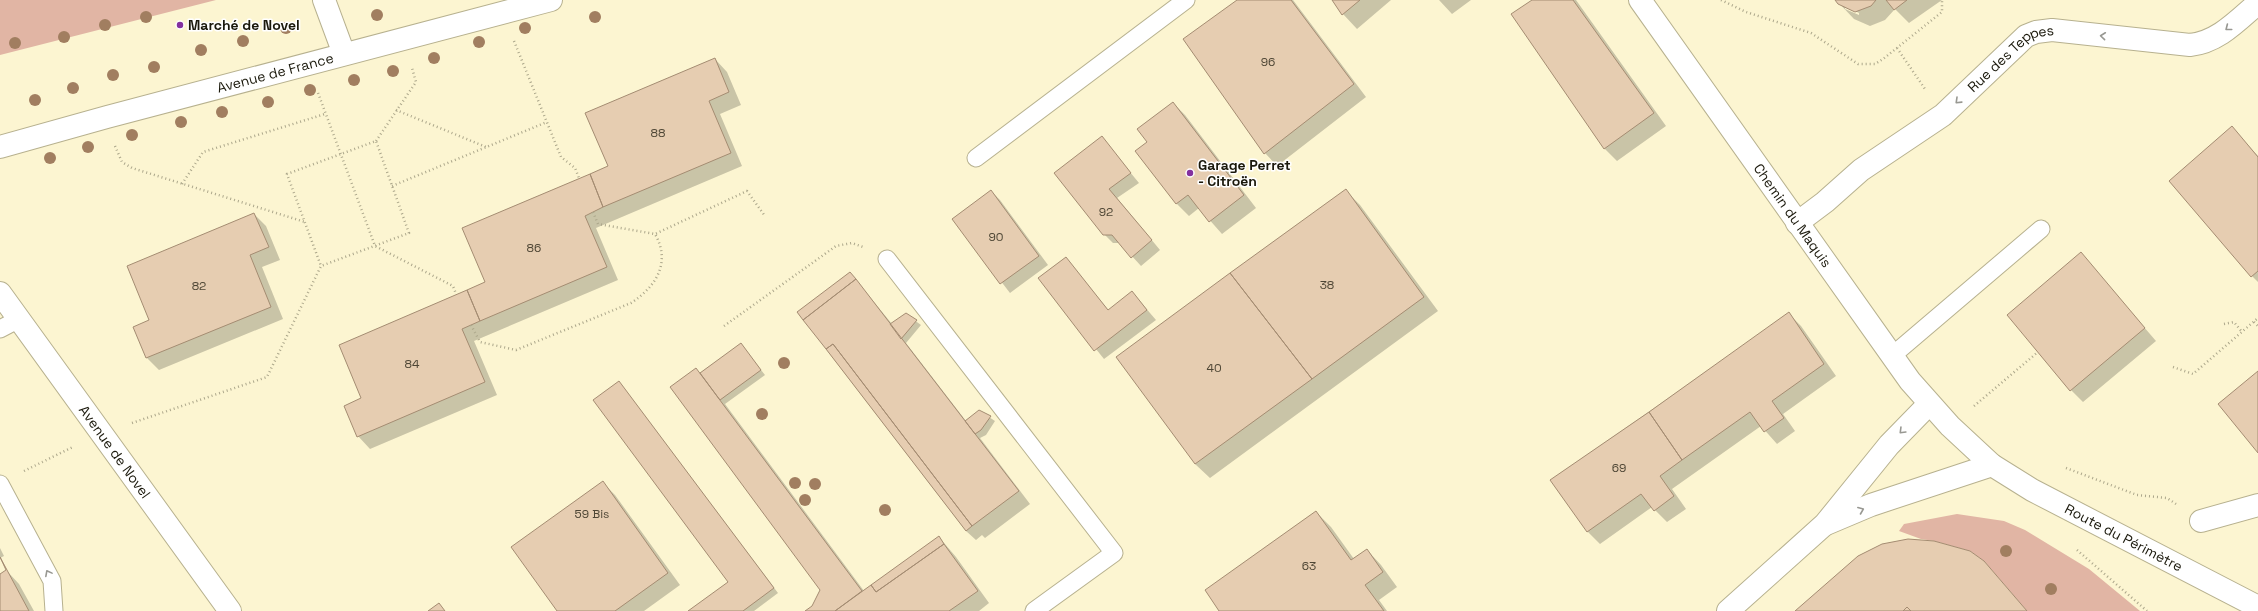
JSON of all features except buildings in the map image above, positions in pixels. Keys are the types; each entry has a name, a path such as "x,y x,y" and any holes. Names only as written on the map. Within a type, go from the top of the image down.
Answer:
{"street":[{"path":"324,0 344,54"},
{"name":"Avenue de France","path":"0,147 107,117 551,0"},
{"name":"Chemin du Maquis","path":"1640,0 1910,381 1950,426"},
{"name":"Rue des Teppes","path":"1797,223 1846,184 1860,170 1943,115 2023,39 2036,32 2052,30 2200,44 2218,36 2258,3"},
{"name":"Avenue de Novel","path":"0,293 230,611"},
{"path":"1728,611 1825,524 1888,445 1929,404"},
{"name":"Route du Périmètre","path":"1950,426 1992,465 2032,490 2258,607"},
{"path":"1825,524 1871,506 1935,486 1992,465"},
{"path":"2201,520 2258,505"}],"lane":[{"path":"976,158 1186,0"},
{"path":"1893,355 2041,229"},
{"path":"887,259 1114,553 1034,611"},
{"path":"0,329 19,319"},
{"path":"0,484 52,581 54,611"}],"path":[{"path":"1721,0 1746,12 1811,33 1858,64 1875,64 1897,48 1942,12 1942,0"},
{"path":"502,13 561,157 575,168 579,178"},
{"path":"321,266 287,174 376,141 416,82 406,38"},
{"path":"1897,48 1943,115"},
{"path":"307,64 375,246 453,286 456,294"},
{"path":"396,110 486,147"},
{"path":"182,184 203,152 326,114"},
{"path":"107,117 117,154 122,162 132,168 305,222"},
{"path":"392,186 547,122"},
{"path":"20,472 101,434 266,377 321,266 409,233 376,141"},
{"path":"593,212 598,224 655,234 747,191 765,216"},
{"path":"471,325 480,342 516,350 631,303 647,291 660,269 663,252 655,234"},
{"path":"724,326 836,246 852,243 870,251 876,258 887,259"},
{"path":"2173,367 2193,374 2258,318"},
{"path":"2224,324 2234,322 2242,332"},
{"path":"2254,322 2258,326"},
{"path":"1950,426 2038,352"},
{"path":"2066,468 2137,495 2168,498 2201,520"}],"shaded area":[{"path":"0,0 216,0 0,55"},
{"path":"1957,514 2004,521 2025,530 2089,569 2140,611 2027,611 1984,561 1970,551 1921,539 1899,531 1904,524"}],"place":[{"name":"Marché de Novel","path":"180,25"},
{"name":"Garage Perret - Citroën","path":"1190,173"}]}
